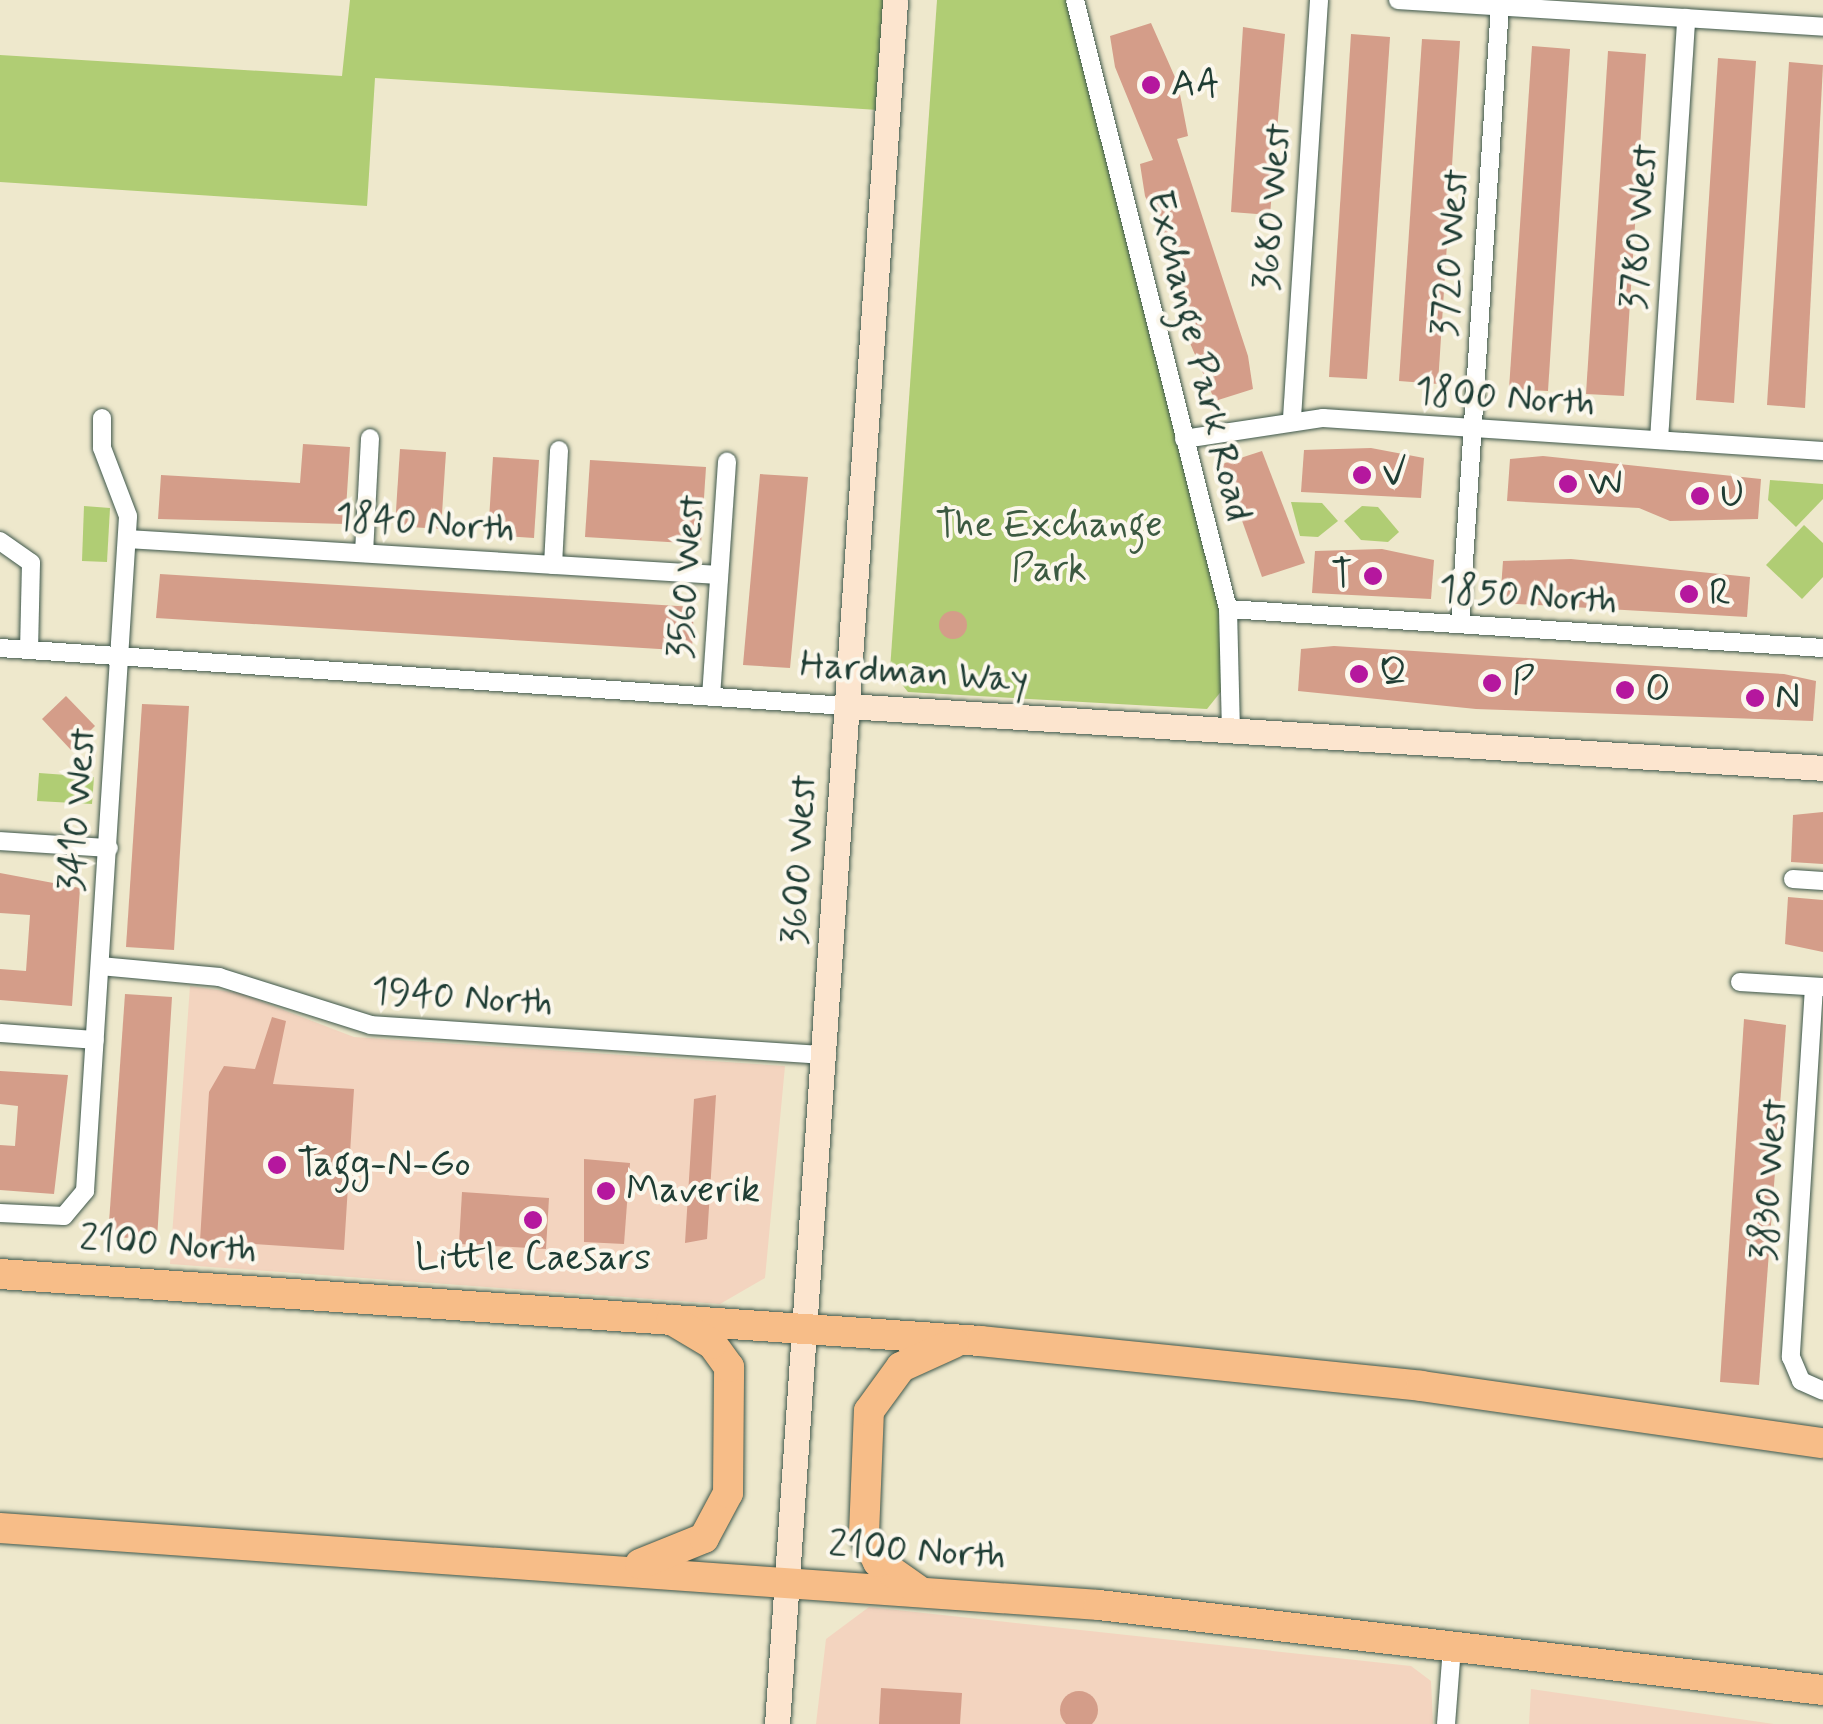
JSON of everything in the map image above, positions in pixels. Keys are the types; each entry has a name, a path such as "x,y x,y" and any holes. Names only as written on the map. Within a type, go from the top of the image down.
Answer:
{"highway":[{"name":"2100 North","path":"0,1274 802,1325 966,1340 1823,1442"},
{"path":"613,1569 704,1538 728,1493 728,1367 701,1335 661,1316"},
{"path":"922,1591 888,1572 864,1534 869,1411 901,1367 966,1340"},
{"name":"2100 North","path":"0,1528 922,1591 1452,1648 1823,1694"}],"street":[{"name":"3600 West","path":"777,1724 802,1325 826,1055 895,0"},
{"name":"Exchange Park Road","path":"1075,0 1228,609 1231,732"},
{"name":"3680 West","path":"1292,418 1319,0"},
{"path":"1398,0 1823,26"},
{"name":"3720 West","path":"1460,624 1500,6"},
{"name":"3780 West","path":"1659,440 1686,18"},
{"name":"3410 West","path":"0,1213 77,1210 95,1040 127,539 102,418"},
{"name":"1800 North","path":"1184,438 1292,418 1823,450"},
{"path":"364,553 370,438"},
{"path":"553,565 559,450"},
{"name":"3560 West","path":"711,697 727,462"},
{"name":"1840 North","path":"127,539 719,575"},
{"path":"0,541 21,549 33,572 28,650"},
{"name":"1850 North","path":"1228,609 1823,648"},
{"name":"Hardman Way","path":"0,648 1823,768"},
{"path":"0,841 108,848"},
{"path":"1793,880 1823,881"},
{"name":"1940 North","path":"100,966 220,977 348,1022 826,1055"},
{"path":"1740,982 1819,987"},
{"name":"3830 West","path":"1819,987 1797,1376 1823,1390"},
{"path":"0,1033 95,1040"},
{"path":"1446,1724 1452,1648"}],"shaded area":[{"path":"190,986 239,993 354,1037 785,1066 765,1278 720,1304 170,1264"},
{"path":"869,1607 1411,1666 1431,1681 1433,1724 816,1724 826,1639"},
{"path":"1531,1689 1774,1724 1529,1724"}],"green space":[{"path":"350,0 885,0 878,110 375,78 367,206 0,182 0,55 342,76"},
{"name":"The Exchange Park","path":"937,0 1068,0 1220,610 1223,689 1207,709 908,692 890,670"},
{"path":"1770,480 1823,484 1823,499 1796,527 1768,500"},
{"path":"1291,502 1322,503 1338,521 1318,537 1300,536"},
{"path":"84,506 110,508 107,562 82,561"},
{"path":"1362,506 1378,507 1399,532 1388,542 1361,540 1344,521"},
{"path":"1804,525 1823,543 1823,577 1802,599 1766,565"},
{"path":"39,773 94,777 92,804 37,801"}],"building":[{"path":"1151,23 1178,84 1188,136 1177,139 1248,356 1253,389 1215,401 1180,320 1183,286 1145,196 1140,164 1153,160 1115,67 1110,36"},
{"path":"1243,27 1285,34 1270,215 1231,212"},
{"path":"1351,34 1390,37 1367,379 1329,377"},
{"path":"1422,39 1460,41 1438,384 1399,381"},
{"path":"1532,46 1570,49 1548,391 1509,389"},
{"path":"1608,51 1646,54 1624,396 1586,394"},
{"path":"1718,58 1756,61 1734,403 1696,400"},
{"path":"1789,62 1823,65 1805,408 1767,405"},
{"path":"303,444 350,447 345,524 158,519 161,475 300,483"},
{"name":"V","path":"1371,448 1424,458 1421,498 1301,492 1304,450"},
{"path":"400,449 446,452 441,529 395,526"},
{"path":"1262,451 1305,563 1262,577 1222,464"},
{"path":"1543,456 1761,479 1758,519 1670,521 1639,508 1507,501 1510,459"},
{"path":"493,457 539,460 534,538 488,535"},
{"path":"590,460 706,467 701,544 585,537"},
{"path":"760,474 808,477 790,668 743,665"},
{"name":"T","path":"1382,549 1434,560 1431,599 1312,593 1315,551"},
{"path":"1571,559 1750,577 1747,617 1500,603 1503,561"},
{"path":"160,574 694,607 692,651 156,618"},
{"path":"953,611 963,615 967,625 963,635 953,639 943,635 939,625 943,615"},
{"path":"1334,646 1784,674 1816,681 1813,721 1476,709 1298,691 1301,649"},
{"path":"66,696 95,726 71,750 42,719"},
{"path":"142,704 189,706 174,950 126,947"},
{"path":"1823,812 1823,864 1791,862 1793,815"},
{"path":"0,873 80,888 72,1006 0,1000 0,969 26,971 30,915 0,913"},
{"path":"1788,897 1823,900 1823,952 1785,944"},
{"path":"125,994 172,997 157,1239 108,1237"},
{"name":"Tagg-N-Go","path":"272,1017 286,1021 273,1084 354,1089 344,1250 239,1243 235,1254 200,1241 209,1092 224,1066 255,1069"},
{"path":"1744,1019 1786,1025 1759,1385 1720,1382"},
{"path":"0,1071 68,1075 54,1194 0,1190 0,1145 15,1146 18,1106 0,1104"},
{"name":"Maverik","path":"716,1095 707,1239 685,1243 694,1099"},
{"name":"Maverik","path":"584,1159 630,1163 624,1244 584,1242"},
{"path":"462,1192 549,1198 546,1249 459,1244"},
{"path":"881,1688 962,1693 960,1724 879,1724"},
{"path":"1079,1691 1093,1696 1098,1710 1093,1724 1079,1729 1065,1724 1060,1710 1065,1696"}],"place":[{"name":"AA","path":"1151,85"},
{"name":"V","path":"1362,475"},
{"name":"W","path":"1568,484"},
{"name":"U","path":"1700,496"},
{"name":"T","path":"1373,576"},
{"name":"R","path":"1689,594"},
{"name":"Q","path":"1359,674"},
{"name":"P","path":"1492,683"},
{"name":"O","path":"1625,690"},
{"name":"N","path":"1755,698"},
{"name":"Tagg-N-Go","path":"277,1165"},
{"name":"Maverik","path":"606,1191"},
{"name":"Little Caesars","path":"533,1220"}]}
